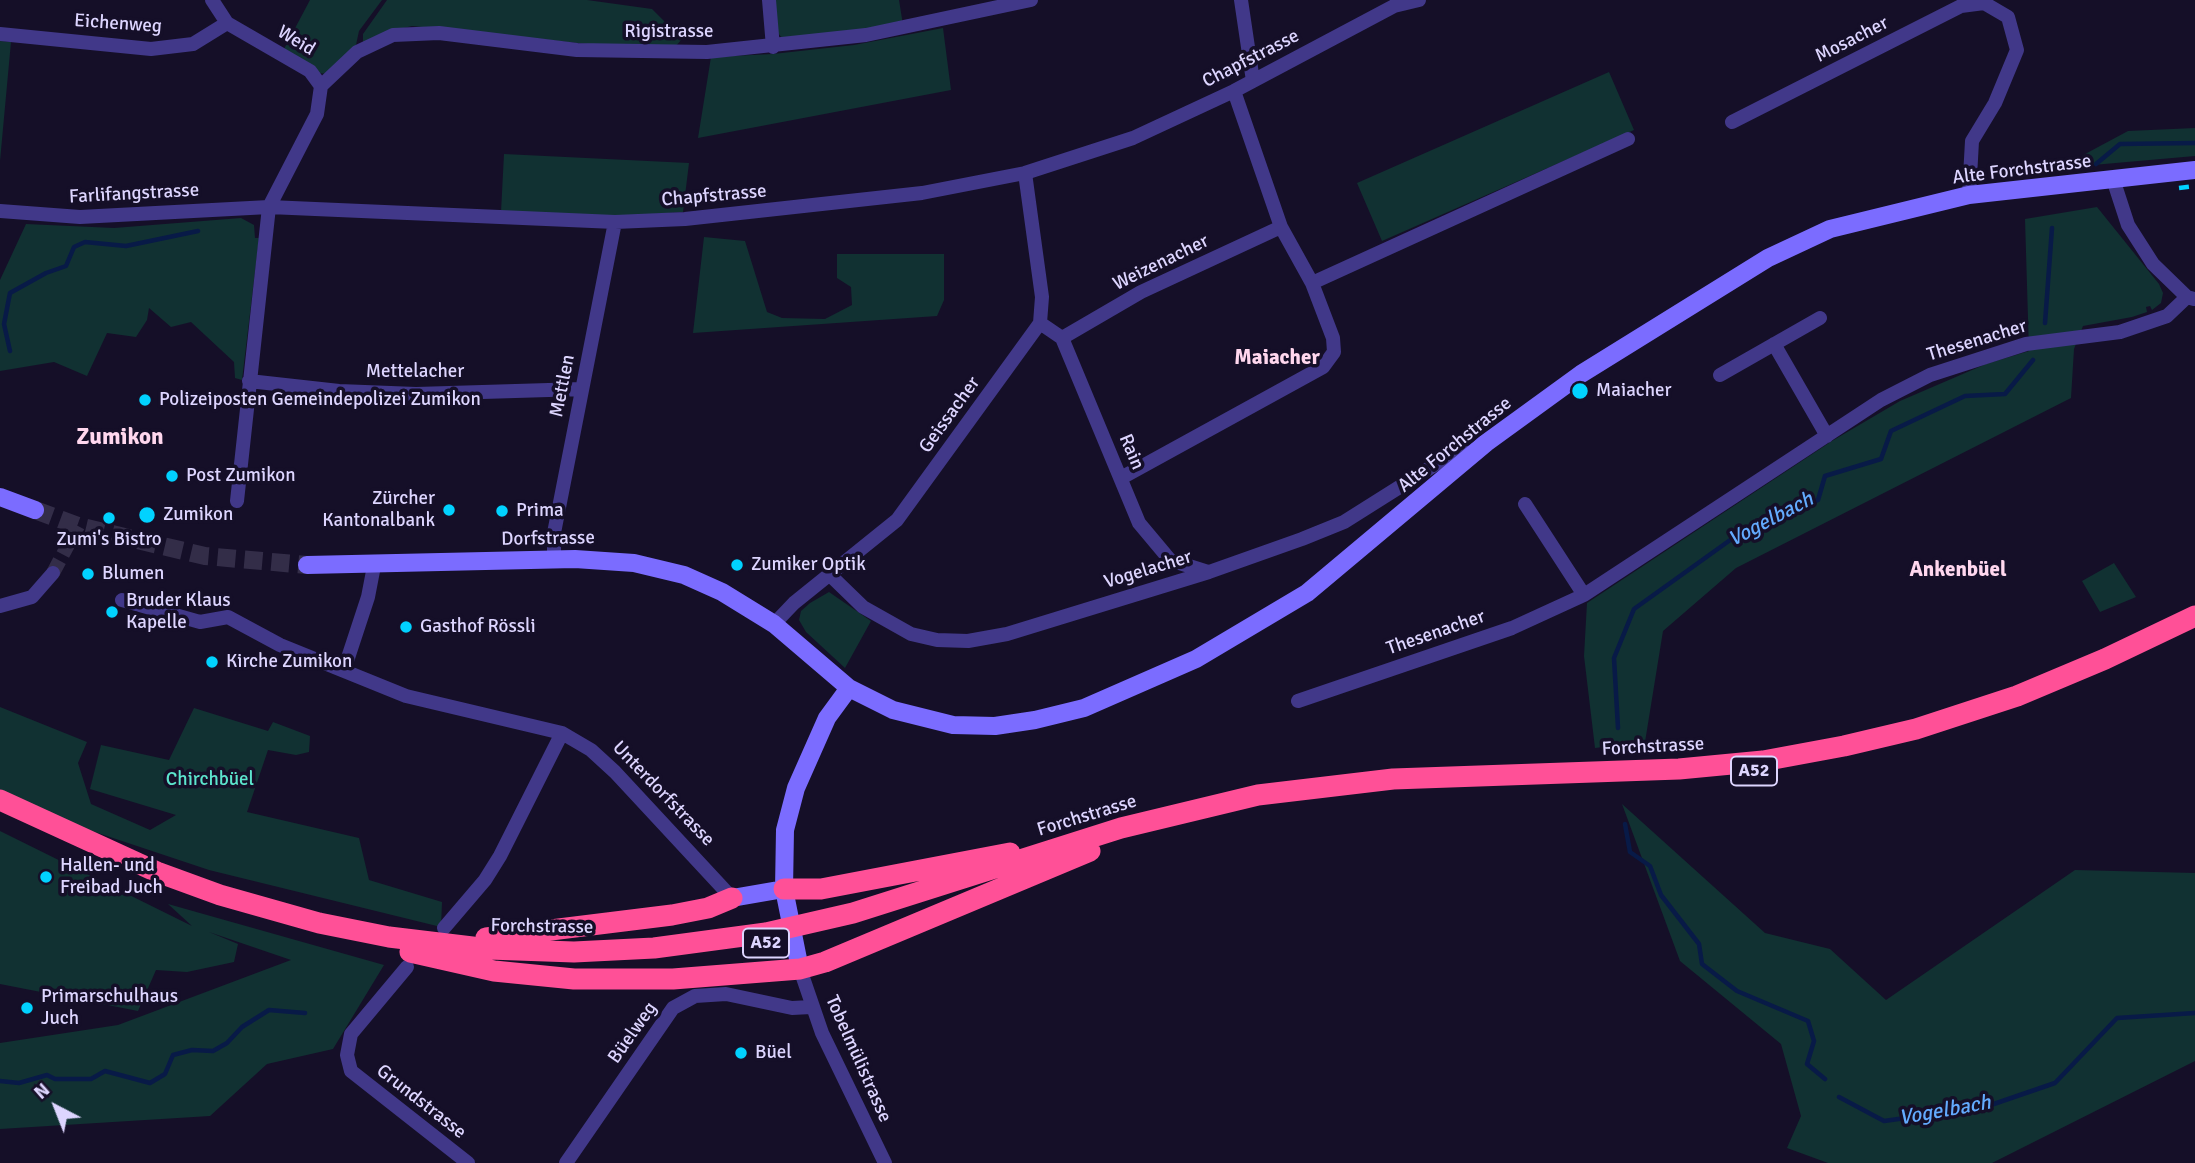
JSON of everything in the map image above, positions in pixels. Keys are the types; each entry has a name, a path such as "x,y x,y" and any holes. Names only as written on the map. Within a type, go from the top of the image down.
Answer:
{"highway":[{"name":"Forchstrasse","path":"0,800 90,844 207,891 392,943 561,952 654,948 728,939 806,925 885,904 1084,839 1216,804 1324,785 1419,777 1679,769 1825,750 1916,729 2017,696 2105,659 2195,615"},
{"name":"Forchstrasse","path":"0,811 118,866 200,898 311,931 491,959 623,960 732,949 858,922 1123,837 1236,809 1335,793 1425,787 1647,781 1712,776 1819,761 1921,737 2021,705 2195,626"},
{"path":"392,943 494,971 575,979 687,978 825,962 1123,837"},
{"path":"785,897 1084,839"},
{"path":"392,943 508,936 692,912 732,898"}],"street":[{"name":"Weid","path":"212,0 227,23 310,71 321,86 317,114 269,207"},
{"path":"769,0 773,47"},
{"name":"Rigistrasse","path":"321,86 357,52 393,36 439,33 576,50 707,52 866,35 1031,0"},
{"path":"1241,0 1253,81"},
{"name":"Chapfstrasse","path":"269,207 615,222 685,219 851,202 1025,173 1133,138 1234,91 1394,6 1419,0"},
{"name":"Mosacher","path":"1732,122 1961,6 1984,3 2008,17 2017,50 1995,103 1972,141 1969,195"},
{"name":"Eichenweg","path":"0,34 151,49 193,44 227,23"},
{"path":"1121,478 1323,368 1334,352 1333,338 1312,283 1281,227 1234,91"},
{"path":"1312,283 1628,139"},
{"name":"Alte Forchstrasse","path":"774,624 849,688 893,710 953,725 995,726 1084,708 1196,660 1307,593 1474,453 1581,374 1768,258 1830,229 1969,195 2195,170"},
{"path":"1025,173 1042,296 1040,323 1062,338"},
{"path":"2113,179 2128,225 2153,264 2191,298"},
{"path":"237,501 269,207"},
{"name":"Farlifangstrasse","path":"0,211 80,217 269,207"},
{"name":"Mettlen","path":"554,559 554,533 615,222"},
{"name":"Weizenacher","path":"1062,338 1140,292 1281,227"},
{"name":"Thesenacher","path":"1298,701 1512,628 1584,595 1881,400 1930,375 2026,344 2120,332 2167,316 2191,298"},
{"path":"1720,375 1820,318"},
{"name":"Geissacher","path":"774,624 897,520 1040,323"},
{"name":"Rain","path":"1062,338 1139,523 1170,560 1209,572"},
{"path":"1774,344 1827,436"},
{"name":"Mettelacher","path":"249,381 339,391 416,394 582,389"},
{"name":"Vogelacher","path":"830,575 863,607 911,634 937,640 968,641 1007,634 1209,572 1344,523 1455,452 1474,453"},
{"path":"0,497 35,510"},
{"path":"1525,504 1584,595"},
{"name":"Dorfstrasse","path":"307,565 374,566 604,559 667,570 722,592 774,624"},
{"path":"344,670 368,597 374,566"},
{"path":"0,606 32,597 53,573"},
{"name":"Unterdorfstrasse","path":"122,600 200,622 228,617 279,645 406,696 562,733 590,750 615,772 732,898"},
{"path":"799,964 785,897 783,852 790,806 827,718 849,688"},
{"path":"444,929 485,880 500,856 562,733"},
{"path":"732,898 785,897"},
{"name":"Tobelmülistrasse","path":"799,964 811,1007 885,1163"},
{"name":"Grundstrasse","path":"407,967 351,1034 347,1055 351,1071 468,1163"},
{"name":"Büelweg","path":"566,1163 673,1008 695,996 726,994 792,1008 811,1007"}],"green space":[{"path":"310,0 382,0 359,31 356,45 328,74 319,73 284,49"},
{"path":"387,0 587,0 652,9 682,39 675,47 597,45 412,26 387,32 363,45 363,34"},
{"path":"773,0 899,0 903,25 783,39 777,32"},
{"path":"943,28 951,90 698,138 711,57 773,54 854,45"},
{"path":"0,41 11,42 0,161"},
{"path":"1609,72 1634,130 1382,241 1357,183"},
{"path":"2195,128 2195,156 2059,168 2128,131"},
{"path":"504,154 689,163 683,212 625,216 501,212"},
{"path":"2097,207 2159,284 2163,293 2161,303 2152,310 2150,306 2146,307 2147,312 2132,317 2083,326 2074,349 2071,398 1736,568 1663,631 1645,742 1595,748 1584,656 1587,603 1832,441 1900,401 1986,364 2029,351 2025,219"},
{"path":"241,218 254,225 255,238 259,238 242,380 235,378 234,362 191,322 171,327 149,308 147,320 136,337 107,333 87,376 54,362 0,371 0,280 26,224 114,228"},
{"path":"704,237 745,241 767,312 782,318 825,319 852,305 851,287 837,278 837,254 944,254 944,300 937,316 693,333"},
{"path":"2114,563 2136,597 2100,612 2082,581"},
{"path":"829,592 871,621 845,668 806,632 799,620 801,611"},
{"name":"Chirchbüel","path":"0,707 87,742 78,763 91,804 150,830 176,815 90,789 101,745 169,760 194,708 268,731 273,722 310,736 309,752 296,755 268,750 247,812 359,838 369,880 442,902 441,927 209,870 77,826 0,790"},
{"path":"1622,804 1765,933 1830,949 1886,1000 2075,870 2195,873 2195,1061 1992,1163 1828,1163 1787,1148 1801,1116 1781,1044 1680,961"},
{"path":"0,831 192,926 168,904 384,965 333,1049 267,1064 210,1116 0,1129 0,1043 118,1025 291,960 209,932 238,944 234,962 187,972 156,970 138,1011 0,984"}],"waterway":[{"name":"Vogelbach","path":"2096,164 2120,144 2195,143"},
{"name":"Vogelbach","path":"2045,323 2052,228"},
{"path":"10,351 4,324 10,293 46,273 66,266 74,247 85,242 126,246 198,231"},
{"name":"Vogelbach","path":"1618,728 1614,658 1634,609 1733,538 1818,500 1825,476 1881,459 1891,431 1965,396 2005,394 2033,360"},
{"name":"Vogelbach","path":"1625,824 1630,852 1650,866 1661,895 1699,944 1702,964 1737,991 1808,1021 1814,1041 1807,1064 1825,1079"},
{"path":"0,1081 19,1083 47,1075 55,1079 91,1079 105,1071 150,1083 165,1074 173,1055 192,1050 213,1051 227,1043 242,1027 269,1010 305,1013"},
{"name":"Vogelbach","path":"1839,1097 1884,1121 1985,1107 2055,1083 2117,1018 2195,1013"}],"tunnel":[{"path":"35,510 78,526 205,556 307,565"},
{"path":"53,573 78,526"}],"railway":[{"path":"2179,188 2195,186"}],"place":[{"name":"Maiacher","path":"1580,391"},
{"name":"Polizeiposten Gemeindepolizei Zumikon","path":"145,400"},
{"name":"Post Zumikon","path":"172,476"},
{"name":"Zürcher Kantonalbank","path":"449,510"},
{"name":"Prima","path":"502,511"},
{"name":"Zumikon","path":"147,515"},
{"name":"Zumi's Bistro","path":"109,518"},
{"name":"Zumiker Optik","path":"737,565"},
{"name":"Blumen","path":"88,574"},
{"name":"Bruder Klaus Kapelle","path":"112,612"},
{"name":"Gasthof Rössli","path":"406,627"},
{"name":"Kirche Zumikon","path":"212,662"},
{"name":"Hallen- und Freibad Juch","path":"46,877"},
{"name":"Primarschulhaus Juch","path":"27,1008"},
{"name":"Büel","path":"741,1053"}],"district":[{"name":"Maiacher","path":"1277,358"},
{"name":"Zumikon","path":"120,438"},
{"name":"Ankenbüel","path":"1958,570"}]}
